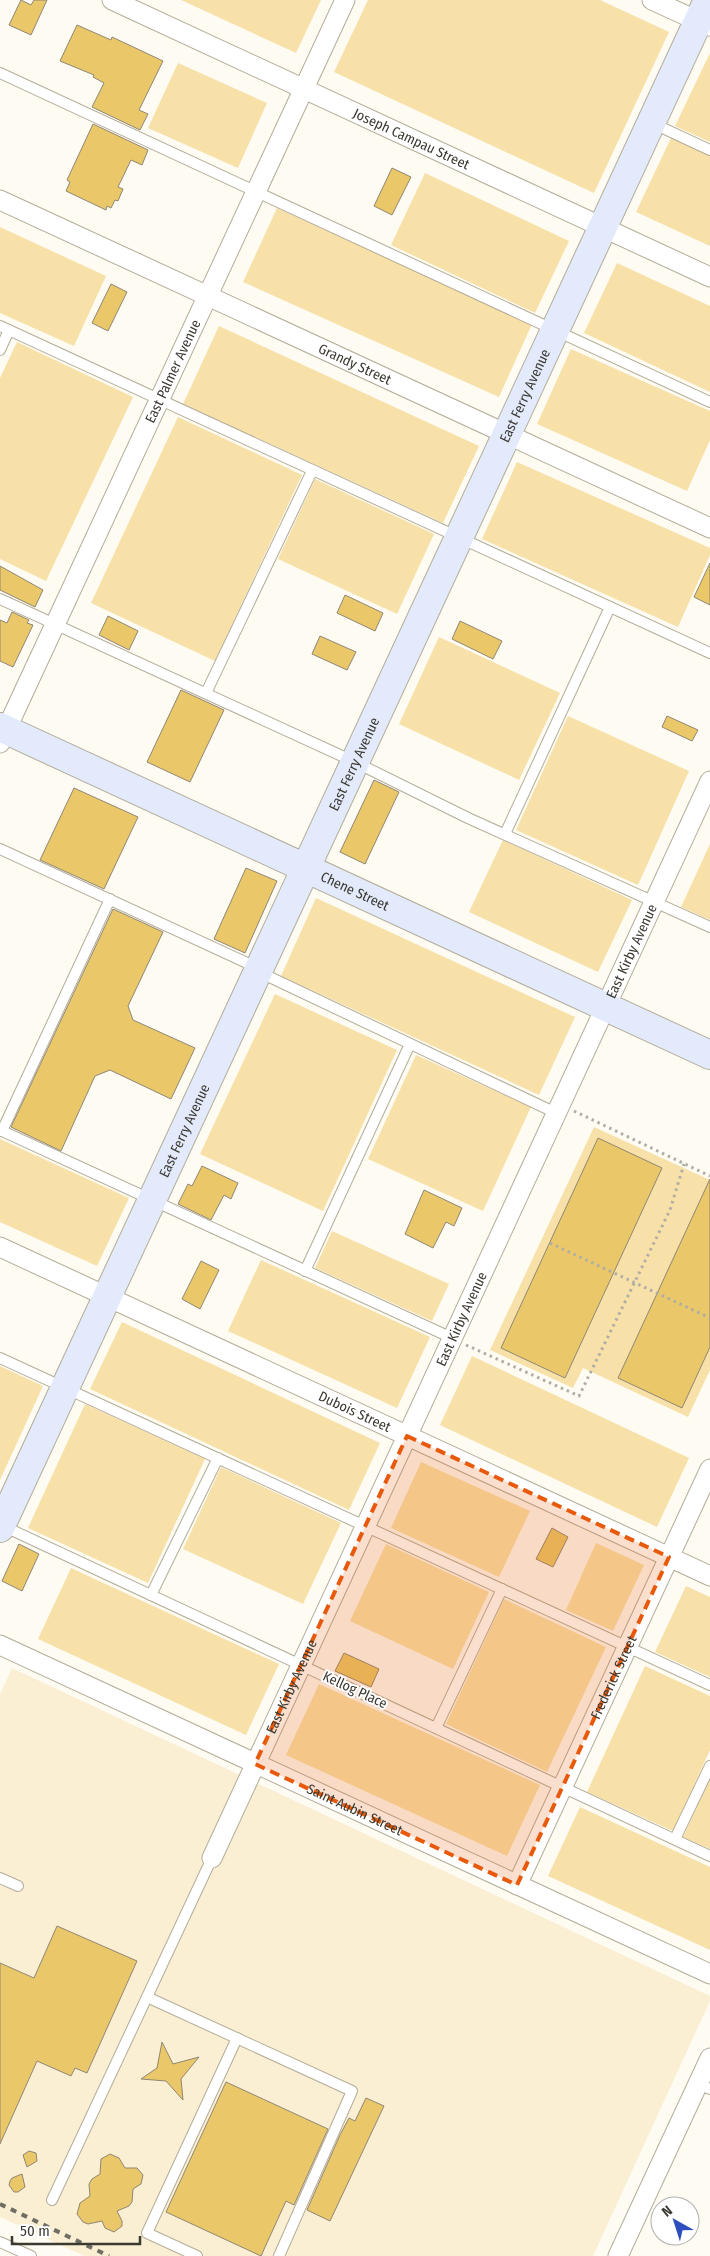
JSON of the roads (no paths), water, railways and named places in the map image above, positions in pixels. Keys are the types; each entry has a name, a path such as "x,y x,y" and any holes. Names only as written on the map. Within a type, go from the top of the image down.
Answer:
{"street":[{"name":"Joseph Campau Street","path":"112,0 710,277"},
{"name":"East Palmer Avenue","path":"2,733 55,624 345,0"},
{"path":"652,0 705,16"},
{"name":"East Ferry Avenue","path":"0,1526 555,330 652,123 705,16"},
{"name":"Grandy Street","path":"0,200 710,528"},
{"name":"Chene Street","path":"2,733 306,868 710,1055"},
{"name":"East Kirby Avenue","path":"212,1858 710,781"},
{"name":"Dubois Street","path":"0,1247 710,1576"},
{"name":"Frederick Street","path":"517,1885 710,1469"},
{"name":"Saint Aubin Street","path":"0,1644 710,1974"},
{"path":"618,2256 704,2086 710,2058"}],"lane":[{"path":"0,73 710,402"},
{"path":"652,123 710,150"},
{"path":"0,350 5,328 710,653"},
{"path":"206,693 312,470"},
{"path":"0,599 710,928"},
{"path":"505,834 610,607"},
{"path":"0,849 110,899 410,1044 558,1109"},
{"path":"110,899 1,1131 452,1338"},
{"path":"305,1270 410,1044"},
{"path":"0,1358 710,1685"},
{"path":"151,1595 218,1458"},
{"name":"Kellog Place","path":"0,1526 710,1856"},
{"path":"436,1728 502,1589"},
{"path":"675,1840 710,1766"},
{"path":"52,2200 212,1858"},
{"path":"0,1878 18,1886"},
{"path":"147,1996 352,2091 279,2256"},
{"path":"196,2256 147,2233 237,2038"},
{"path":"0,2242 31,2256"}],"railway":[{"path":"0,2204 109,2256"}]}
